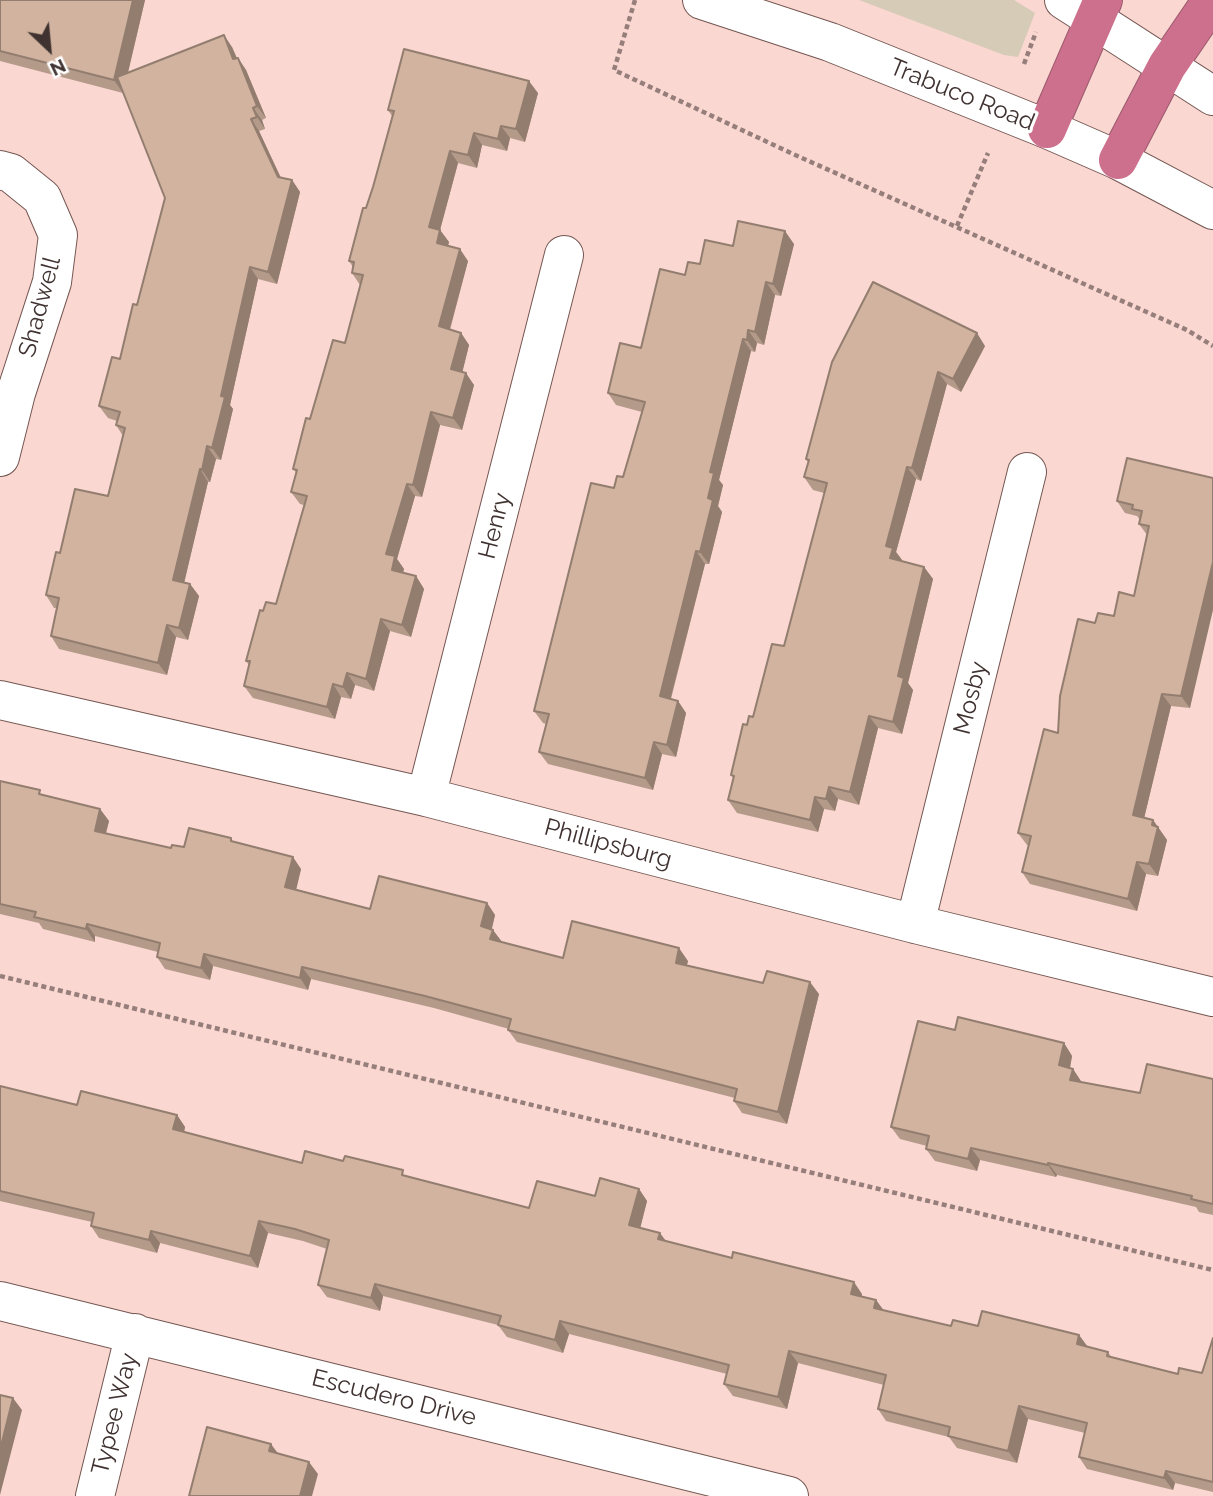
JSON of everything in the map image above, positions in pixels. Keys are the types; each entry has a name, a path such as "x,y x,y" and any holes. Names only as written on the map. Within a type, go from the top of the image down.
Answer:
{"highway":[{"path":"1118,160 1167,66 1212,0"},
{"path":"1047,130 1088,7"}],"street":[{"name":"Trabuco Road","path":"702,0 830,42 1047,130 1118,160 1213,210"},
{"path":"1088,7 1167,66 1213,96"},
{"name":"Shadwell","path":"0,170 11,173 42,198 58,235 52,282 16,393 0,457"},
{"name":"Henry","path":"426,797 564,255"},
{"name":"Mosby","path":"915,924 1027,472"},
{"name":"Phillipsburg","path":"0,700 426,797 915,924 1213,997"},
{"name":"Escudero Drive","path":"0,1301 135,1333 659,1480 789,1496"},
{"name":"Typee Way","path":"95,1496 135,1333"}],"path":[{"path":"635,0 614,70 793,154 1187,330 1213,346"},
{"path":"1024,64 1038,27"},
{"path":"957,226 989,152"},
{"path":"0,976 1213,1270"}],"shaded area":[{"path":"859,0 1014,0 1035,13 1018,57 1004,55"}],"building":[{"path":"0,0 133,0 114,80 0,51"},
{"path":"224,35 233,59 238,58 257,106 253,108 257,117 251,119 278,177 292,180 268,272 250,267 221,396 225,397 212,448 207,446 202,470 200,469 173,580 190,584 179,628 167,625 158,663 51,636 59,598 46,595 56,552 60,553 75,489 108,496 125,428 116,425 120,412 99,406 112,357 120,359 133,304 137,305 165,198 117,77"},
{"path":"404,49 529,81 516,129 501,126 498,139 474,133 468,155 450,151 429,227 440,230 437,243 460,249 439,326 461,333 451,369 466,373 453,418 431,412 413,485 407,484 386,554 395,556 392,570 416,576 402,625 381,619 366,679 347,673 343,687 333,684 327,707 244,686 250,661 246,661 260,610 263,611 266,602 276,604 307,496 291,492 297,470 293,469 306,418 310,419 333,340 345,343 363,275 352,273 354,262 349,261 394,111 388,110"},
{"path":"738,221 785,231 773,284 766,282 755,332 748,330 747,340 743,339 710,472 714,473 708,498 713,500 700,552 696,551 660,696 678,701 667,745 654,742 645,778 539,752 549,714 534,711 591,483 614,488 617,476 623,477 645,402 608,393 620,343 641,348 660,269 685,275 688,262 700,264 705,240 733,246"},
{"path":"873,282 977,333 953,379 938,372 912,468 907,467 886,546 893,548 890,558 924,567 898,676 904,678 893,722 869,716 850,792 829,787 826,799 815,797 810,820 728,800 743,724 747,725 749,716 753,717 772,644 784,646 827,483 804,477 809,460 806,459 832,362"},
{"path":"1127,458 1213,478 1213,562 1181,696 1162,694 1133,815 1153,820 1152,825 1158,827 1149,864 1137,862 1128,899 1022,872 1031,836 1018,833 1044,729 1058,733 1060,696 1078,619 1095,623 1098,613 1114,616 1119,592 1134,596 1149,526 1139,524 1142,511 1132,509 1133,505 1117,501"},
{"path":"0,781 40,790 39,794 100,809 95,831 171,848 172,845 184,847 189,828 293,857 285,887 370,909 379,876 487,903 481,926 493,930 490,939 563,958 572,921 679,948 676,963 763,983 767,971 810,982 778,1112 734,1101 737,1089 508,1030 511,1019 425,996 302,967 300,978 204,954 201,968 157,957 160,943 87,924 86,929 34,917 36,912 0,904"},
{"path":"958,1017 1064,1043 1059,1065 1073,1069 1070,1080 1140,1093 1147,1064 1213,1079 1213,1204 1191,1199 1192,1196 971,1148 968,1159 926,1149 929,1136 891,1127 918,1021 955,1030"},
{"path":"0,1086 77,1105 81,1091 177,1115 173,1129 302,1163 305,1151 343,1161 345,1156 403,1170 402,1175 529,1208 537,1181 595,1196 600,1178 639,1189 629,1225 660,1233 658,1239 732,1258 733,1252 854,1282 851,1294 876,1300 874,1308 951,1326 953,1320 978,1326 982,1311 1079,1335 1077,1344 1108,1352 1107,1356 1178,1374 1179,1368 1202,1373 1213,1338 1213,1482 1166,1471 1164,1478 1079,1457 1087,1423 1019,1406 1008,1451 948,1436 950,1427 878,1409 886,1375 789,1351 778,1397 724,1384 729,1365 560,1321 555,1340 498,1325 501,1316 375,1284 371,1298 318,1285 329,1240 295,1229 259,1221 250,1256 151,1231 149,1240 91,1226 94,1213 0,1191"},
{"path":"0,1395 13,1398 0,1450"},
{"path":"207,1427 271,1444 269,1451 309,1462 300,1496 189,1496"}]}
